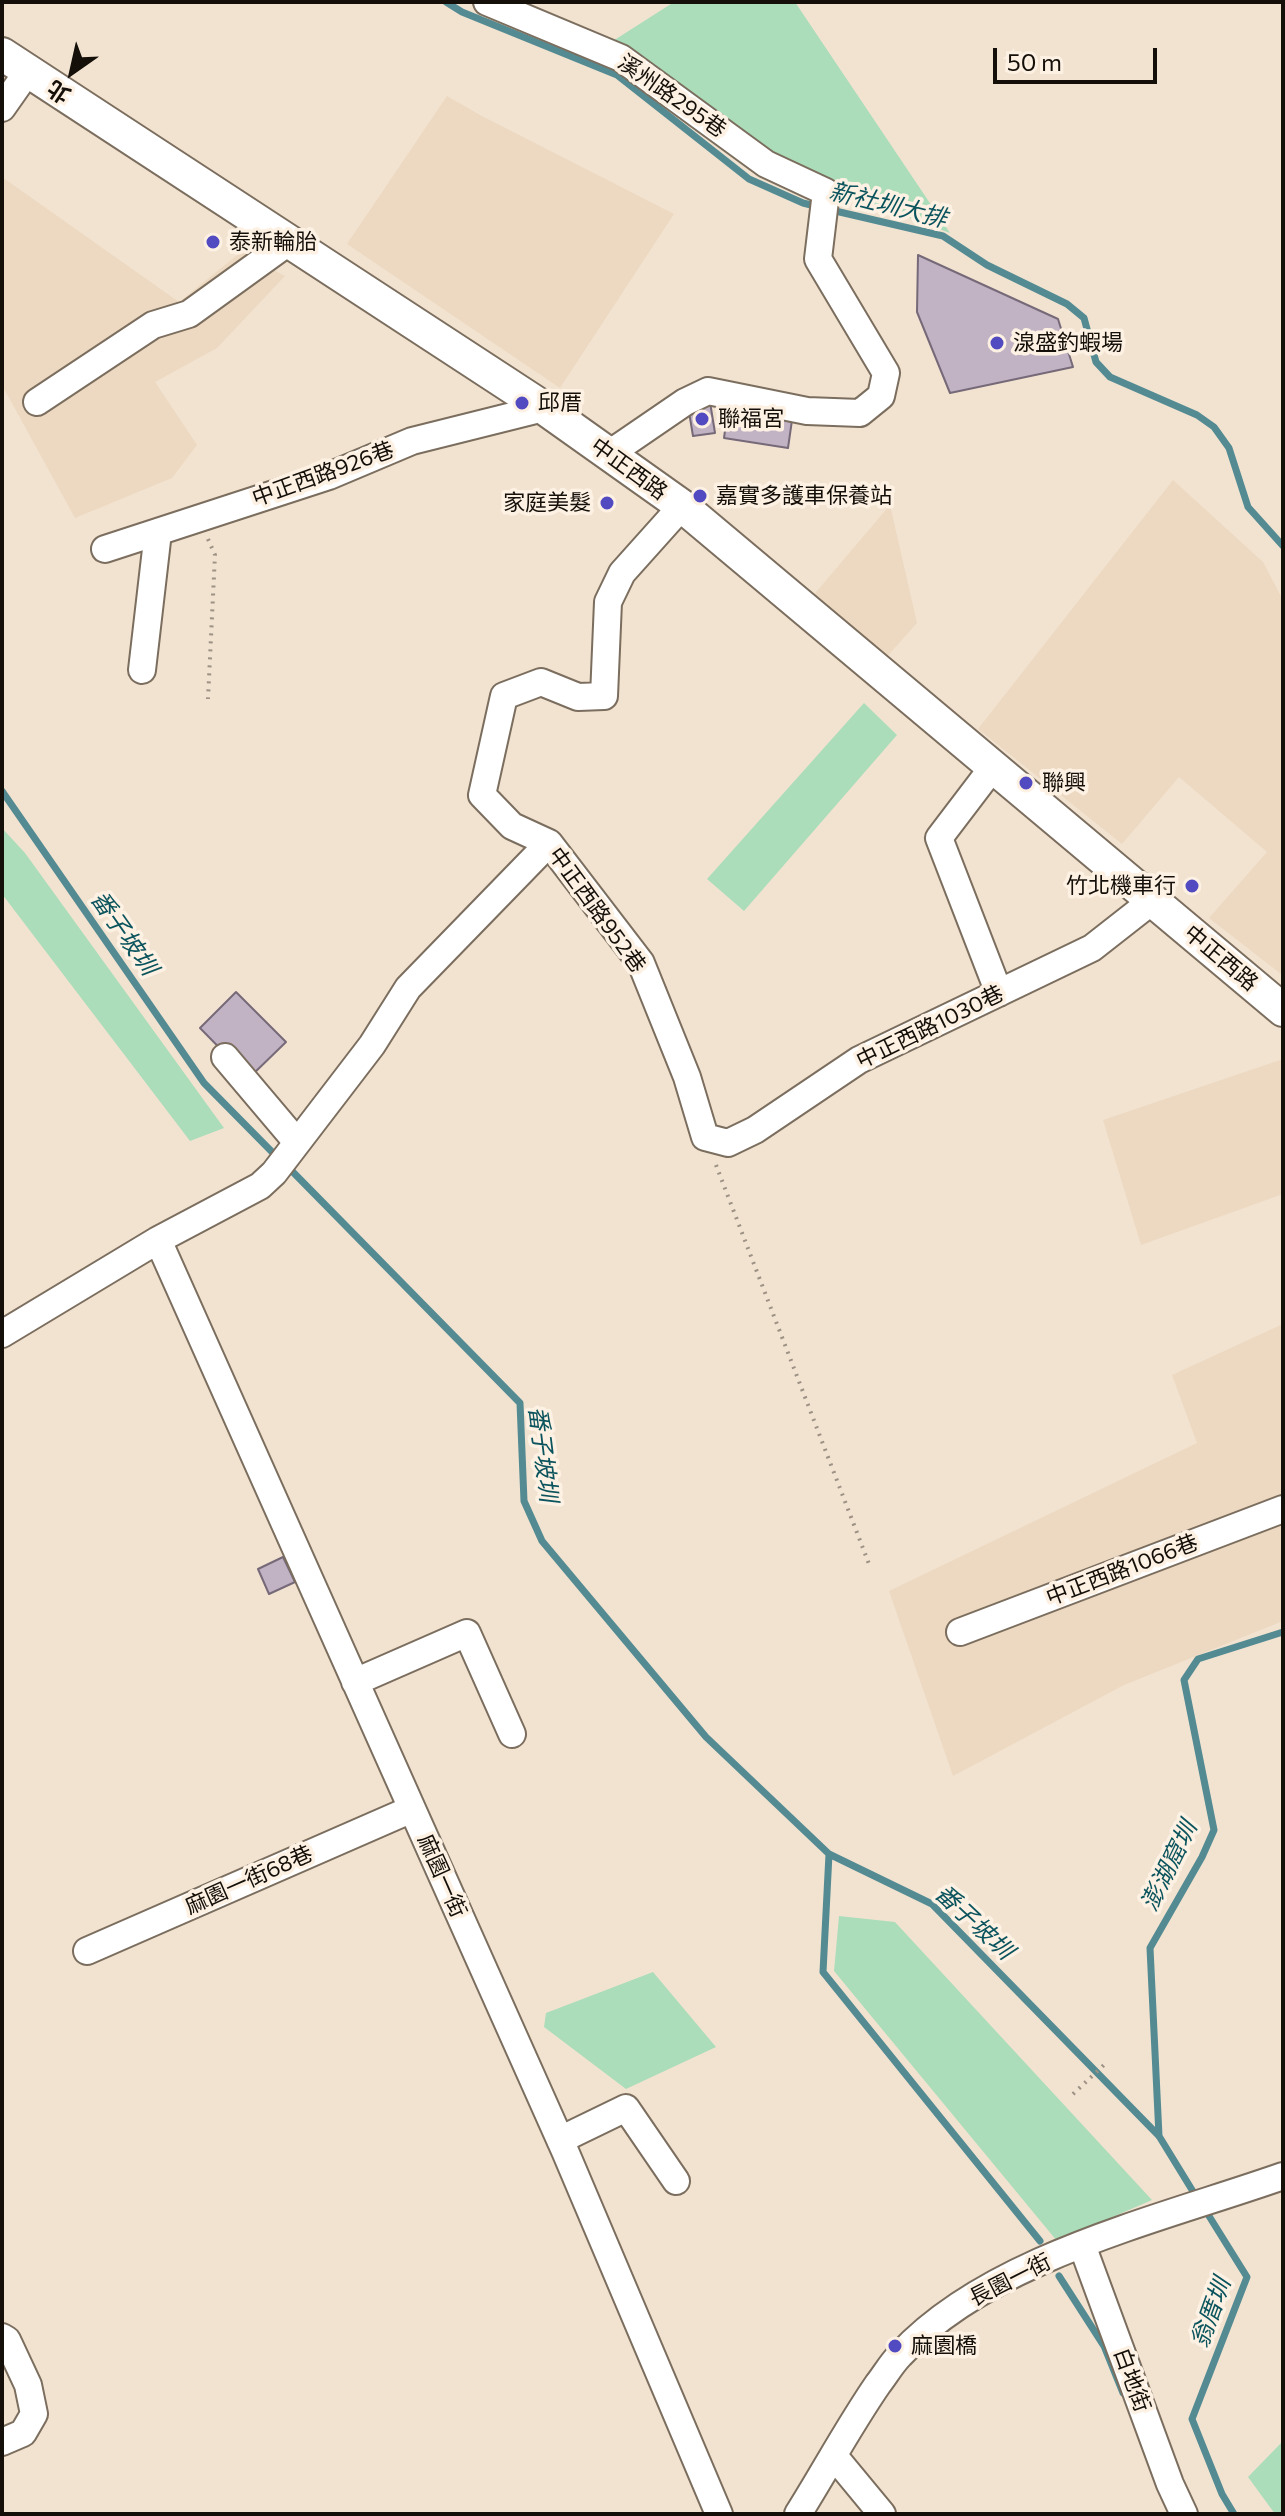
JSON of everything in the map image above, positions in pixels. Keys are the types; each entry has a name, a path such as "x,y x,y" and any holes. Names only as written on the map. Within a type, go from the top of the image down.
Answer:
{"main road":[{"name":"中正西路","path":"15,62 544,408 682,506 1283,1010"}],"street":[{"name":"溪州路295巷","path":"487,2 621,58 824,205 818,259 886,373 881,396 860,413 807,411 708,391 685,402 609,454"},
{"path":"2,108 15,62"},
{"path":"37,402 153,325 189,314 290,241"},
{"name":"中正西路926巷","path":"105,549 329,476 412,441 544,408"},
{"name":"中正西路952巷","path":"682,506 622,573 608,602 604,696 578,697 541,682 504,696 482,795 512,826 549,843 641,963 687,1077 705,1137"},
{"path":"142,670 158,532"},
{"path":"993,767 939,838 999,993"},
{"path":"2,1334 158,1240 260,1186 274,1173 372,1045 408,988 549,843"},
{"name":"中正西路1030巷","path":"705,1137 728,1143 755,1130 859,1060 1092,948 1152,901"},
{"path":"225,1057 296,1141"},
{"name":"麻園一街","path":"158,1240 560,2140 719,2514"},
{"name":"中正西路1066巷","path":"960,1632 1283,1509"},
{"path":"355,1682 467,1633 512,1734"},
{"name":"麻園一街68巷","path":"87,1951 412,1809"},
{"path":"560,2140 626,2108 676,2181"},
{"name":"長園一街","path":"798,2514 861,2409 899,2356 936,2322 994,2282 1082,2245 1283,2176"},
{"name":"白地街","path":"1082,2245 1170,2484 1184,2514"},
{"path":"2,2337 7,2340 28,2385 34,2414 23,2433 2,2442"},
{"path":"834,2456 882,2514"}],"path":[{"path":"199,518 215,555 208,699"},
{"path":"705,1137 869,1564"},
{"path":"1073,2094 1105,2064"}],"shaded area":[{"path":"447,96 674,214 560,388 347,244"},
{"path":"2,177 179,302 241,252 285,276 217,348 155,382 197,445 172,478 75,518 2,385"},
{"path":"1173,480 1263,562 1283,600 1281,974 1209,918 1267,852 1179,777 1122,844 978,729"},
{"path":"890,505 917,623 884,660 811,598"},
{"path":"1283,1059 1283,1194 1141,1245 1103,1120"},
{"path":"1283,1324 1283,1621 1124,1685 953,1776 889,1591 1197,1443 1172,1375"}],"green space":[{"path":"674,2 795,2 950,233 767,165 605,46"},
{"path":"864,703 897,735 744,911 707,879"},
{"path":"2,828 25,853 224,1128 190,1141 2,894"},
{"path":"839,1916 895,1922 1152,2200 1057,2241 834,1971"},
{"path":"653,1972 716,2047 626,2089 544,2027 546,2013"},
{"path":"1283,2441 1283,2514 1275,2514 1248,2477"}],"building":[{"name":"湶盛釣蝦場","path":"918,255 1058,319 1073,367 950,393 917,312"},
{"name":"聯福宮","path":"710,402 715,433 693,436 688,406"},
{"path":"728,409 792,420 788,448 724,438"},
{"path":"236,992 286,1042 249,1078 200,1028"},
{"path":"283,1557 295,1582 269,1594 258,1569"}],"waterway":[{"name":"新社圳大排","path":"446,2 462,12 617,75 749,179 819,207"},
{"name":"新社圳大排","path":"831,210 943,236 987,265 1067,304 1084,318 1096,362 1110,377 1197,415 1214,427 1229,448 1248,507 1283,546"},
{"name":"番子坡圳","path":"2,791 204,1083 278,1158"},
{"name":"番子坡圳","path":"287,1166 520,1403 524,1501 542,1541 706,1737 829,1854 932,1904 1159,2136 1197,2198"},
{"name":"澎湖窟圳","path":"1159,2136 1150,1948 1214,1830 1184,1680 1198,1659 1283,1632"},
{"path":"829,1854 823,1972 1040,2241"},
{"name":"翁厝圳","path":"1204,2208 1247,2277 1192,2419 1222,2494 1234,2514"},
{"path":"1059,2276 1104,2346 1123,2393"}],"place":[{"name":"泰新輪胎","path":"213,242"},
{"name":"湶盛釣蝦場","path":"997,343"},
{"name":"邱厝","path":"522,403"},
{"name":"聯福宮","path":"702,419"},
{"name":"嘉實多護車保養站","path":"700,496"},
{"name":"家庭美髮","path":"607,503"},
{"name":"聯興","path":"1026,783"},
{"name":"竹北機車行","path":"1192,886"},
{"name":"麻園橋","path":"895,2346"}]}
